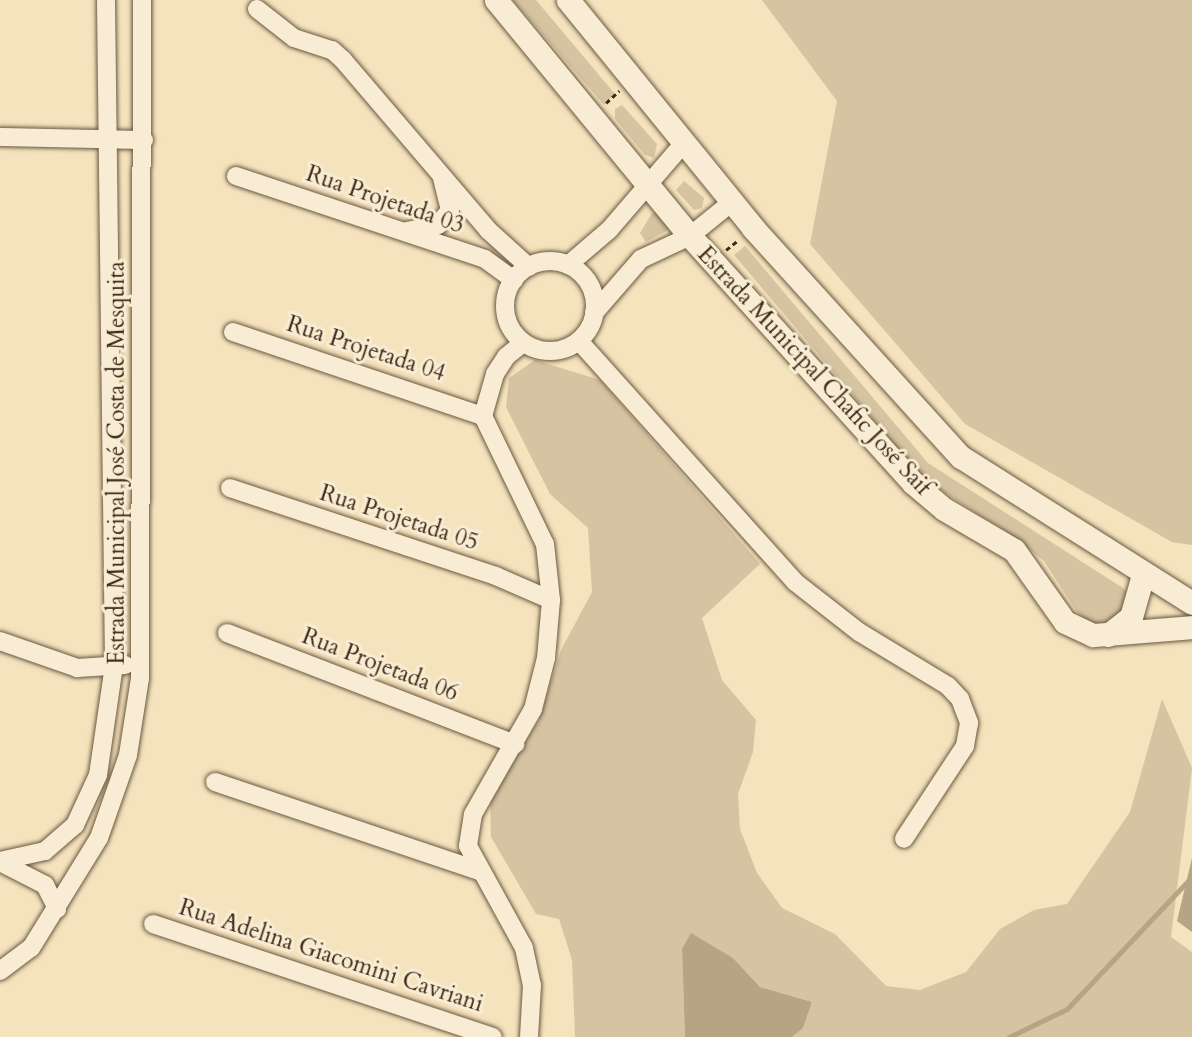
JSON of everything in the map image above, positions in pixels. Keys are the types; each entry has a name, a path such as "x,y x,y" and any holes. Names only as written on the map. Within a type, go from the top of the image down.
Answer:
{"street":[{"name":"Estrada Municipal José Costa de Mesquita","path":"0,862 45,851 75,825 98,775 114,666 110,139 106,0"},
{"name":"Estrada Municipal José Costa de Mesquita","path":"0,971 31,948 57,909 112,809 128,755 140,665 144,141 142,0"},
{"name":"Estrada Municipal Chafic José Saif","path":"496,0 594,115 690,236 913,483 944,509 1014,550 1065,622 1093,635 1192,627"},
{"path":"568,0 634,76 683,144 753,228 961,457 1143,575 1192,603"},
{"path":"257,9 295,38 332,50 422,148 494,236 529,267"},
{"path":"0,137 144,141"},
{"path":"568,265 609,230 683,144"},
{"path":"404,232 438,225 450,210 446,183 422,148"},
{"name":"Rua Projetada 03","path":"236,176 485,259 514,280"},
{"path":"594,313 586,280 568,265 548,261 529,267 514,280 506,298 506,318 523,343 551,351 579,341 594,313 641,259 690,236 732,202"},
{"name":"Rua Projetada 04","path":"233,332 483,416"},
{"path":"579,341 795,582 859,632 941,680 960,699 969,723 965,746 904,839"},
{"path":"523,343 506,357 495,374 483,416 545,544 551,600 541,685 515,744 473,814 468,846 479,871 508,913 524,948 532,985 529,1037"},
{"name":"Rua Projetada 05","path":"230,488 496,576 551,600"},
{"path":"1108,635 1130,617 1143,575"},
{"name":"Rua Projetada 06","path":"227,633 515,744"},
{"path":"0,641 77,668 140,665"},
{"path":"215,782 479,871"},
{"path":"0,862 45,886 57,909"},
{"name":"Rua Adelina Giacomini Cavriani","path":"153,924 493,1037"}],"path":[{"path":"594,115 634,76"},
{"path":"713,261 753,228"}],"shaded area":[{"path":"513,0 536,0 615,94 604,105"},
{"path":"762,0 1192,0 1192,545 1172,542 965,424 810,244 837,101"},
{"path":"622,105 657,144 654,158 645,155 615,119 615,109"},
{"path":"684,181 704,198 702,208 694,210 676,190"},
{"path":"652,213 659,213 670,229 646,242 640,233"},
{"path":"745,246 928,463 1123,588 1130,596 1111,628 1092,625 1077,612 1044,561 1013,536 925,480 734,255"},
{"path":"535,360 600,380 760,564 702,618 722,680 756,720 753,752 738,794 740,829 757,873 782,908 835,934 886,986 920,990 966,972 1000,929 1034,910 1067,904 1130,812 1162,699 1192,768 1171,937 1192,952 1192,1037 792,1037 803,1028 812,1002 760,987 733,958 682,949 685,1037 575,1037 572,960 559,919 536,914 491,837 490,799 539,720 561,650 592,592 588,528 550,494 506,407 509,378"},
{"path":"1192,858 1192,932 1177,921"},
{"path":"691,933 733,958 760,987 812,1002 803,1028 792,1037 685,1037 682,949"}],"waterway":[{"path":"1009,1037 1067,1009 1192,877"}]}
